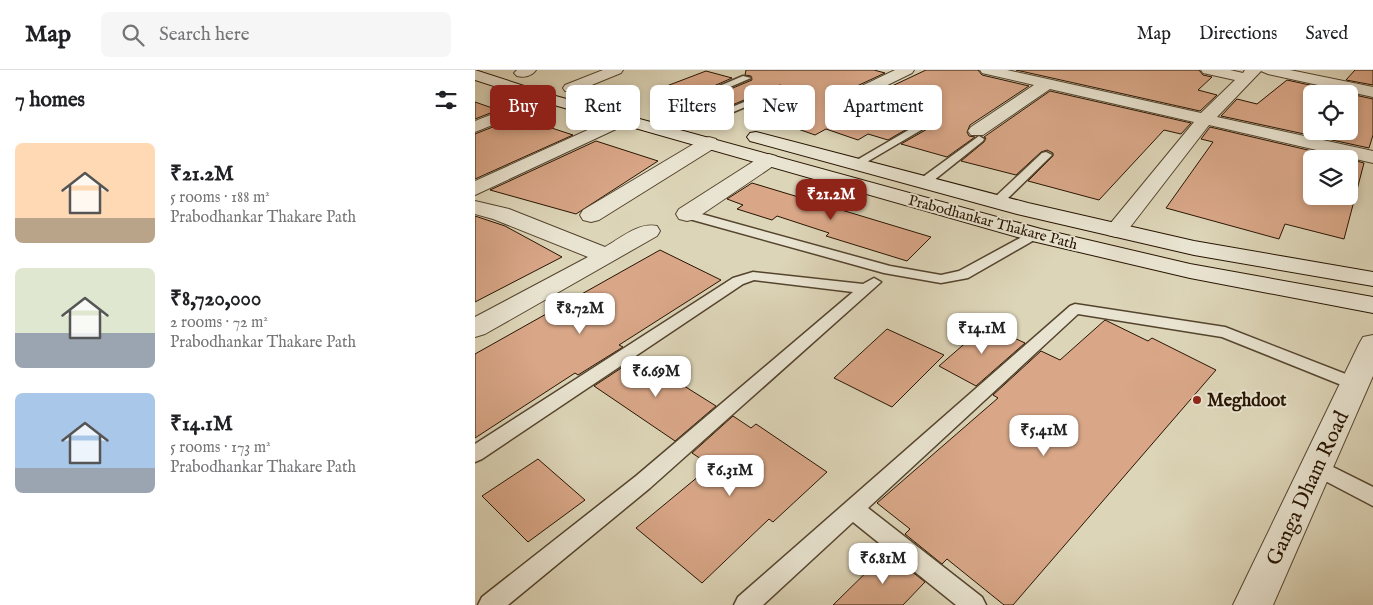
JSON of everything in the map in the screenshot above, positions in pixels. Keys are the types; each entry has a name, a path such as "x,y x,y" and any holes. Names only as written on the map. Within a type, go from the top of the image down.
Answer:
{"street":[{"path":"578,85 616,70"},
{"path":"876,85 907,70"},
{"path":"987,70 1373,157"},
{"path":"1208,70 1250,74"},
{"path":"1271,70 1373,92"},
{"name":"Prabodhankar Thakare Path","path":"522,71 566,86"},
{"path":"1116,230 1205,119 1250,74"},
{"name":"Prabodhankar Thakare Path","path":"475,75 506,85"},
{"path":"978,135 1047,84"},
{"path":"475,127 490,121"},
{"name":"Prabodhankar Thakare Path","path":"640,124 1036,235 1190,271 1373,306"},
{"path":"475,189 600,130"},
{"name":"Prabodhankar Thakare Path","path":"731,130 924,182 1116,230 1195,248 1373,279"},
{"path":"591,215 709,143"},
{"path":"687,214 769,160"},
{"path":"475,207 501,214 607,256"},
{"path":"475,328 649,231"},
{"name":"Ganga Dham Road","path":"1253,605 1373,344"}],"lane":[{"path":"729,85 746,78"},
{"path":"856,164 914,130"},
{"path":"924,182 978,135"},
{"path":"998,201 1046,154"},
{"path":"687,214 889,270 941,279 963,274 1036,235"},
{"path":"475,454 738,281 753,276 871,286 643,482 490,605"},
{"path":"746,605 1075,309 1225,332 1355,384"},
{"path":"1317,467 1373,497"},
{"path":"853,509 974,605"}],"building":[{"path":"746,70 874,70 885,73 859,85 825,85 825,130 815,135 801,130 815,130 815,85 744,85 744,100 734,104 734,88 752,80 751,76 745,75"},
{"path":"926,70 978,70 982,75 1029,86 970,125 967,132 969,136 975,137 947,157 901,144 926,130 942,130 942,85 894,85"},
{"path":"1016,70 1199,70 1203,75 1212,77 1198,90 1217,95 1200,111"},
{"path":"1355,70 1373,70 1373,85 1346,80"},
{"path":"706,71 732,78 716,85 669,85"},
{"path":"1287,80 1310,85 1303,85 1303,134 1221,116 1237,99 1257,104"},
{"path":"1050,91 1191,123 1181,134 1164,130 1099,200 1028,181 1053,156 1053,153 1047,150 1041,152 1016,175 961,161 984,142 986,138 984,137"},
{"path":"1358,96 1373,99 1373,135 1369,148 1332,140 1358,140"},
{"path":"475,102 490,107 490,113 475,119"},
{"path":"1210,127 1308,150 1303,150 1303,205 1353,205 1344,239 1285,224 1279,239 1166,208 1213,142 1201,139"},
{"path":"490,128 490,130 556,129 573,135 475,179 475,134"},
{"path":"829,130 905,130 888,140 868,134 858,140"},
{"path":"596,141 658,161 576,214 490,190"},
{"path":"1358,161 1364,163 1358,186"},
{"path":"752,183 931,237 907,261 826,236 829,233 777,216 772,220 737,209 743,205 727,199"},
{"path":"475,216 505,226 562,257 475,302"},
{"path":"660,250 721,280 619,345 623,347 578,375 575,373 475,438 475,354"},
{"path":"1105,320 1148,341 1152,338 1216,370 1013,605 1004,605 947,559 942,564 905,534 910,529 877,503 998,398 993,395 1041,351 1060,360"},
{"path":"986,325 1025,343 976,386 939,366"},
{"path":"887,329 944,355 892,407 834,378"},
{"path":"638,357 716,406 675,441 594,386"},
{"path":"733,416 751,428 756,424 827,472 773,522 769,519 702,583 636,528 705,471 701,468 707,463 692,453"},
{"path":"538,459 585,500 528,542 482,496"},
{"path":"887,552 925,582 903,605 833,605"}],"place":[{"name":"Meghdoot","path":"1197,400"}]}
